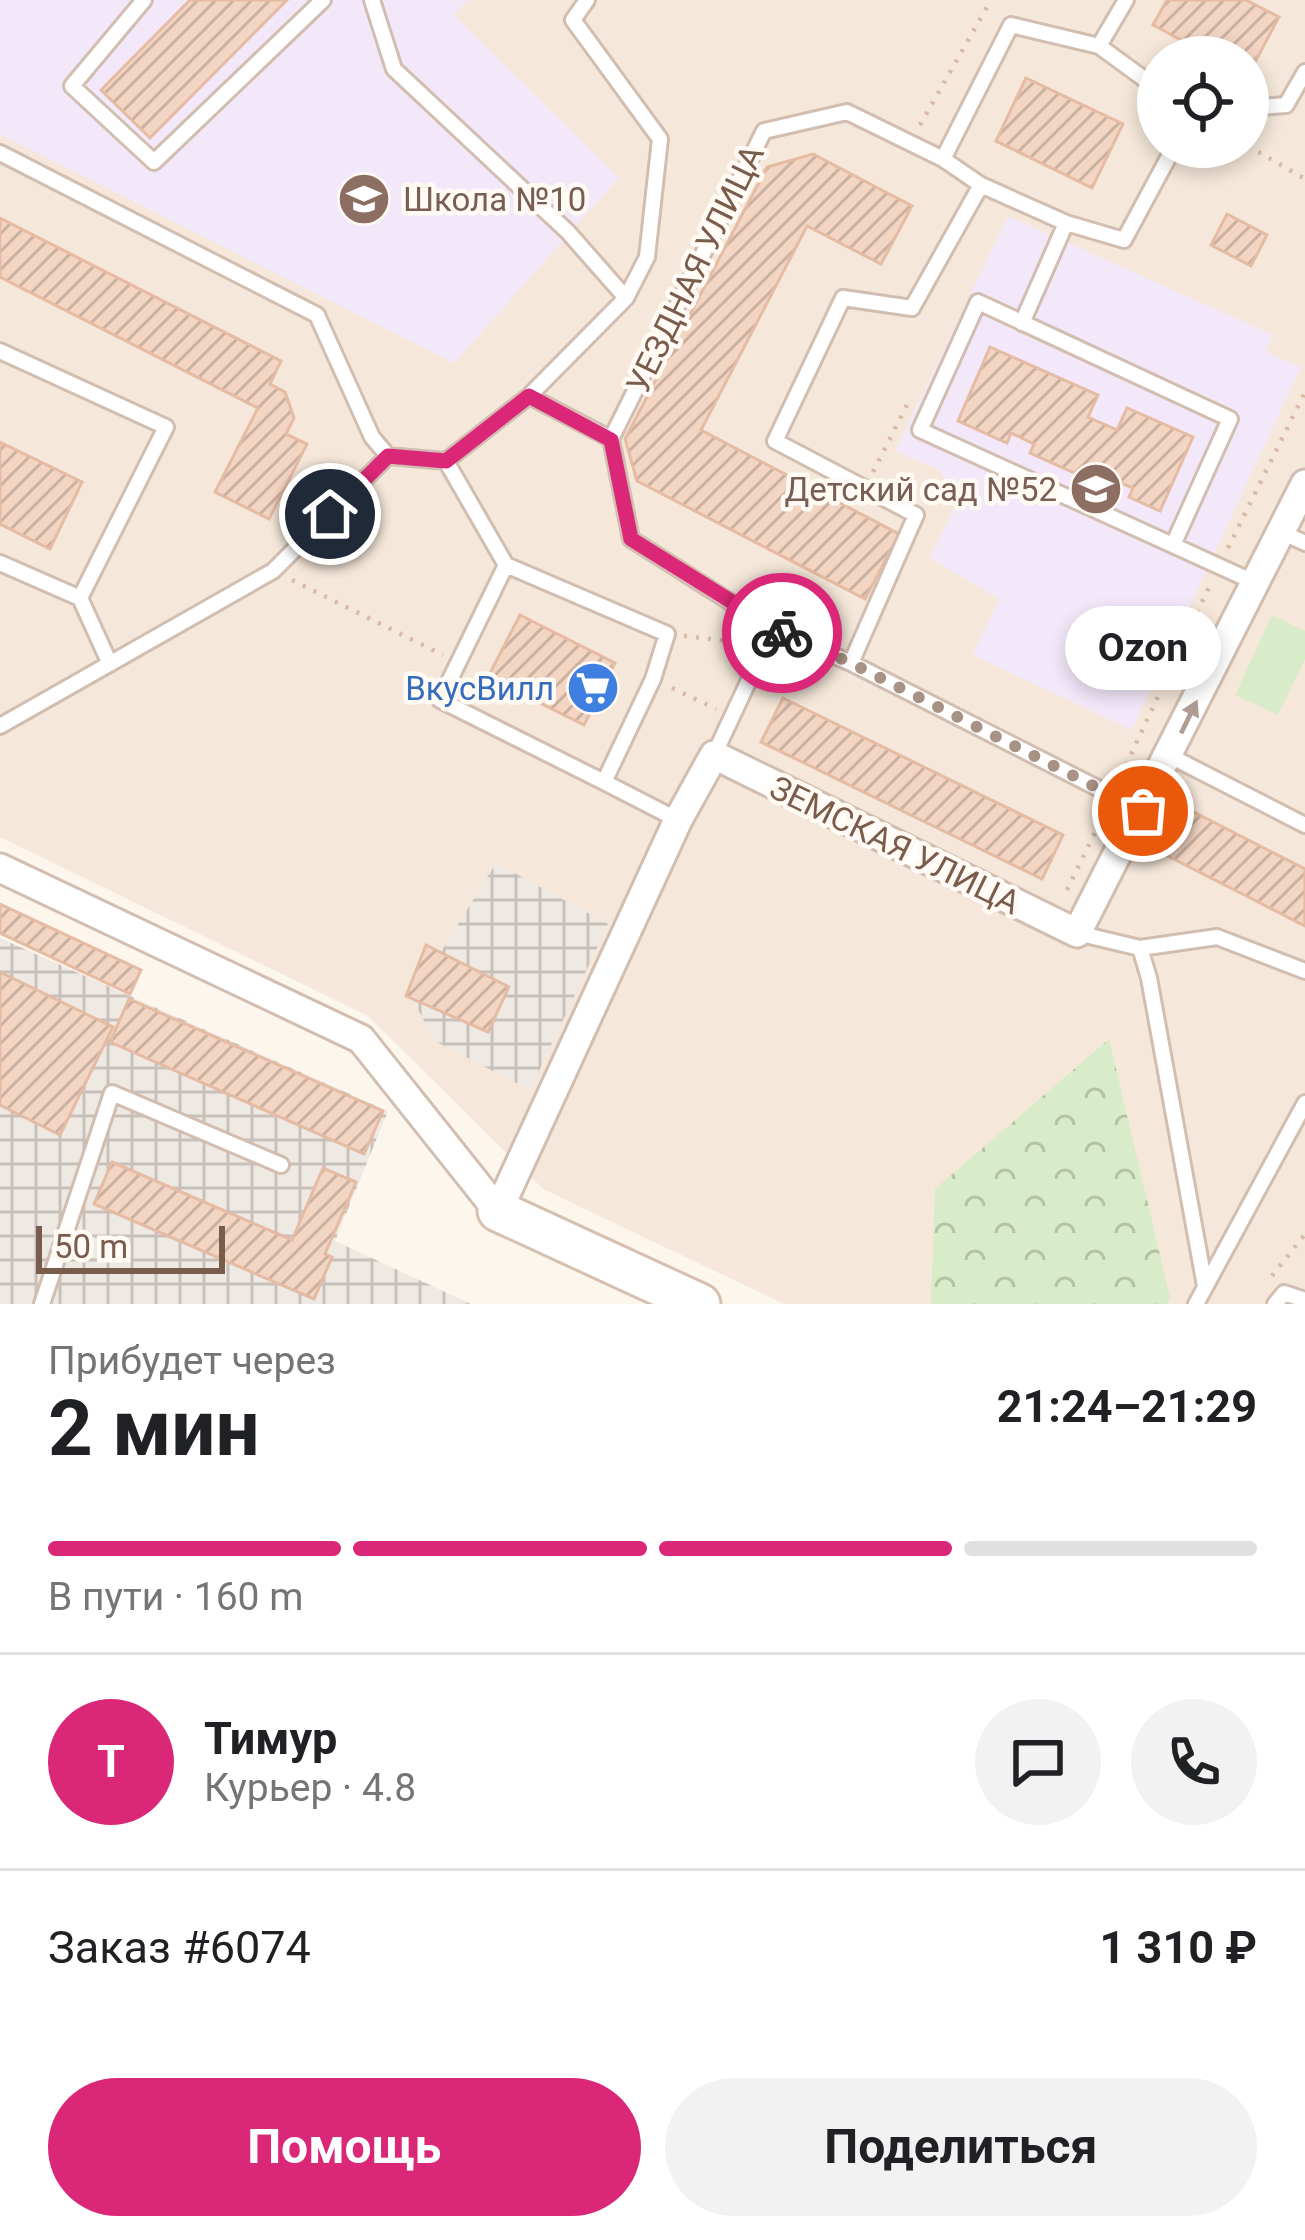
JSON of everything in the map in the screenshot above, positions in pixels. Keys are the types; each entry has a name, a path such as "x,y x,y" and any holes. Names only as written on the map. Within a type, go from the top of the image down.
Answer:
{"street":[{"path":"1064,927 1143,811 1256,583 1293,537 1305,484"},
{"path":"498,1211 678,820 714,755"},
{"name":"ЗЕМСКАЯ УЛИЦА","path":"714,755 1064,927"},
{"path":"0,868 361,1039 498,1211 700,1304"}],"lane":[{"path":"144,0 72,86 154,162 323,0"},
{"path":"372,0 394,69 568,232 626,298"},
{"path":"0,153 317,316 373,436 388,456 446,461 529,396 626,298 647,257 660,139 573,20 587,0"},
{"path":"1099,46 1126,0"},
{"path":"944,159 1011,26 1099,46 1137,74"},
{"path":"1269,107 1286,105 1305,72"},
{"name":"УЕЗДНАЯ УЛИЦА","path":"611,440 764,131 847,112 944,159 981,185 1066,223 1124,240 1163,168"},
{"path":"851,663 916,515 775,441 843,298 912,308 981,185"},
{"path":"1022,323 1066,223"},
{"path":"1173,545 1230,419 978,302 920,430 1256,583"},
{"path":"0,351 166,427 80,598"},
{"path":"529,396 611,440 631,539 773,629 851,663 1143,811"},
{"path":"0,726 273,571 388,456"},
{"path":"446,461 506,565 667,634 653,679 604,782"},
{"path":"0,563 80,598 110,664"},
{"path":"506,565 440,700 678,820"},
{"path":"714,755 773,629"},
{"path":"1170,756 1305,825"},
{"path":"1064,927 1140,948 1217,937 1305,971"},
{"path":"1140,948 1205,1286"},
{"path":"43,1304 112,1093 281,1165"},
{"path":"1196,1304 1305,1103"},
{"path":"1276,1304 1284,1293 1305,1300"}],"path":[{"path":"910,142 992,0"},
{"path":"1269,158 1305,179"},
{"path":"865,488 915,388"},
{"path":"1064,927 1113,795 1305,392"},
{"path":"273,571 458,663"},
{"path":"667,634 765,645"},
{"path":"653,679 732,717"},
{"path":"1264,1287 1305,1234"}],"shaded area":[{"path":"0,0 1305,0 1305,1304 784,1304 543,1189 368,1016 0,837"},
{"name":"Школа №10","path":"0,0 468,0 454,15 619,178 454,363 0,134"},
{"name":"Детский сад №52","path":"1008,216 1273,335 1266,352 1301,367 1132,730 973,655 999,599 930,558 955,506 941,471 895,451"},
{"path":"496,863 608,924 530,1090 435,1041 406,996 426,945 441,952"},
{"path":"0,938 388,1111 335,1241 471,1304 0,1304"}],"green space":[{"path":"1272,615 1305,631 1305,659 1278,715 1235,695"},
{"path":"1109,1039 1170,1297 1167,1304 931,1304 935,1189"}],"building":[{"path":"190,0 287,0 150,138 101,90"},
{"path":"1167,0 1246,0 1279,17 1269,36 1174,36 1153,25"},
{"path":"1026,78 1123,124 1092,188 996,141"},
{"path":"813,154 912,206 881,264 807,226 701,430 899,534 865,599 637,481 625,439 767,167"},
{"path":"1227,214 1267,235 1251,266 1211,245"},
{"path":"0,218 281,361 270,384 285,392 294,418 286,434 307,444 269,519 215,492 258,408 0,277"},
{"path":"990,347 1098,395 1088,417 1117,430 1127,408 1193,437 1160,511 1129,497 1133,488 1112,479 1108,488 1030,453 1034,444 1011,433 1007,443 958,421"},
{"path":"0,442 82,482 50,549 0,524"},
{"path":"520,615 615,663 584,725 488,677"},
{"path":"783,698 1063,835 1042,879 761,742"},
{"path":"1188,809 1305,869 1305,926 1164,854"},
{"path":"0,904 141,970 130,994 0,933"},
{"path":"426,945 509,987 488,1032 406,996"},
{"path":"0,972 113,1027 60,1135 0,1105"},
{"path":"129,999 383,1111 364,1154 110,1042"},
{"path":"112,1162 292,1240 323,1168 356,1182 325,1254 332,1257 314,1299 94,1204"}],"way so far":[{"path":"782,633 851,663 1143,811"}],"place":[{"name":"Школа №10","path":"364,199"},
{"name":"Детский сад №52","path":"1096,489"},
{"name":"ВкусВилл","path":"593,688"},
{"name":"Ozon","path":"1143,811"}],"route":[{"path":"330,514 388,456 446,461 529,396 611,440 631,539 782,633"}]}
